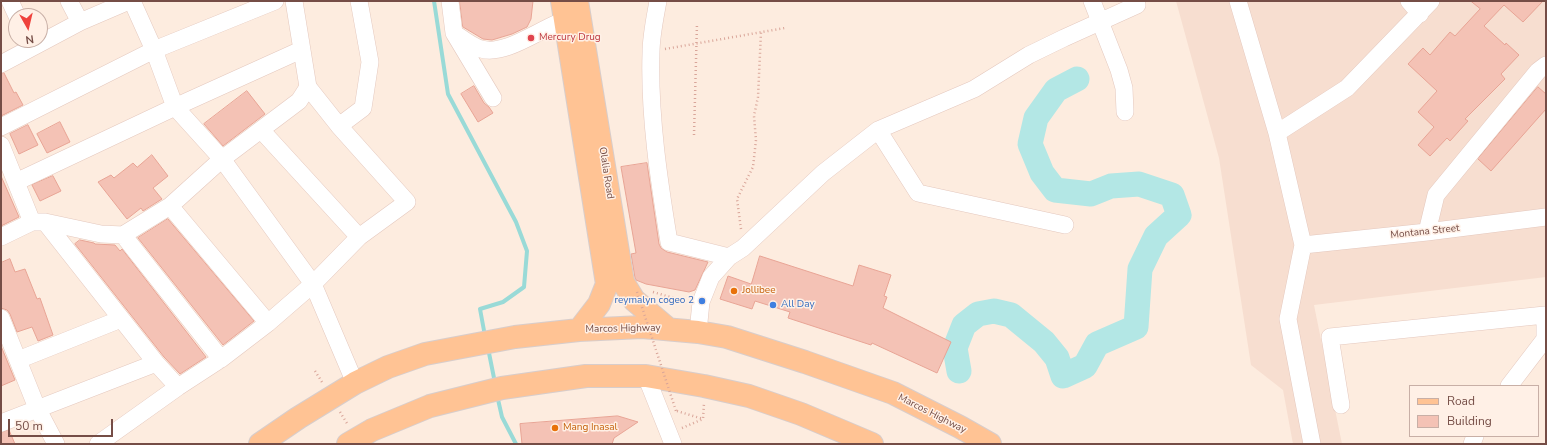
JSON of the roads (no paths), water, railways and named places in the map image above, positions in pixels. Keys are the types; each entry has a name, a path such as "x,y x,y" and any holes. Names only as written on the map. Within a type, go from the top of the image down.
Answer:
{"main road":[{"name":"Olalia Road","path":"571,9 623,282 634,300 667,328"},
{"name":"Olalia Road","path":"571,9 607,284 599,304 579,330"},
{"name":"Marcos Highway","path":"260,444 298,418 355,383 388,367 425,354 515,337 579,330 642,327 667,328 727,337 805,362 892,393 960,427 990,444"},
{"path":"348,444 372,430 430,406 502,388 586,376 646,376 704,386 749,396 801,414 872,444"},
{"path":"284,444 298,418"}],"street":[{"path":"69,1 80,22"},
{"path":"48,36 130,1 154,50 175,107 222,159 313,284 355,383"},
{"path":"1,128 154,50 274,1"},
{"path":"98,444 178,387 221,359 268,323 313,284 359,237 407,202 339,126 308,87 294,1"},
{"path":"339,126 363,108 370,62 359,1"},
{"path":"450,1 454,33 493,98"},
{"path":"658,1 650,52 656,150 669,242 736,253"},
{"path":"1092,1 1114,56 1121,78 1124,96 1124,112"},
{"path":"1238,1 1277,133 1303,245 1288,319 1312,444"},
{"path":"1408,1 1420,14"},
{"path":"1277,133 1347,88 1431,1"},
{"path":"698,332 701,302 711,277 823,173 878,130 974,89 1029,56 1099,21 1137,5"},
{"path":"454,33 473,47 483,50 494,50 522,42 571,9"},
{"path":"1,64 23,48"},
{"path":"16,182 175,107 301,50"},
{"path":"1427,232 1436,195 1538,71 1546,65"},
{"path":"1,237 38,222 101,234 123,235 170,206 222,159 262,131 299,101 308,87"},
{"path":"878,130 918,193 1065,225"},
{"path":"262,131 359,237"},
{"path":"1,145 16,182 38,222 121,319 156,363 178,387"},
{"path":"170,206 268,323"},
{"name":"Montana Street","path":"1303,245 1427,232 1546,217"},
{"path":"123,235 221,359"},
{"path":"1341,406 1330,337 1545,315 1545,339 1510,385"},
{"path":"1,318 37,408 56,444"},
{"path":"18,360 121,319"},
{"path":"1,423 156,363"},
{"path":"646,376 671,438"}],"waterway":[{"path":"434,1 448,94 516,222 527,251 524,287 503,302 480,309 485,336"},
{"path":"959,371 955,348 964,325 978,314 994,311 1011,315 1044,342 1057,358 1063,376 1085,366 1097,344 1136,327 1140,269 1156,236 1179,215 1172,195 1139,184 1111,186 1091,194 1055,190 1042,173 1030,144 1036,118 1056,90 1077,79"},
{"path":"488,348 495,383"},
{"path":"497,395 502,417 516,444"}],"place":[{"name":"Mercury Drug","path":"531,38"},
{"name":"Jollibee","path":"734,291"},
{"name":"reymalyn cogeo 2","path":"702,301"},
{"name":"All Day","path":"773,305"},
{"name":"Mang Inasal","path":"555,428"}]}
